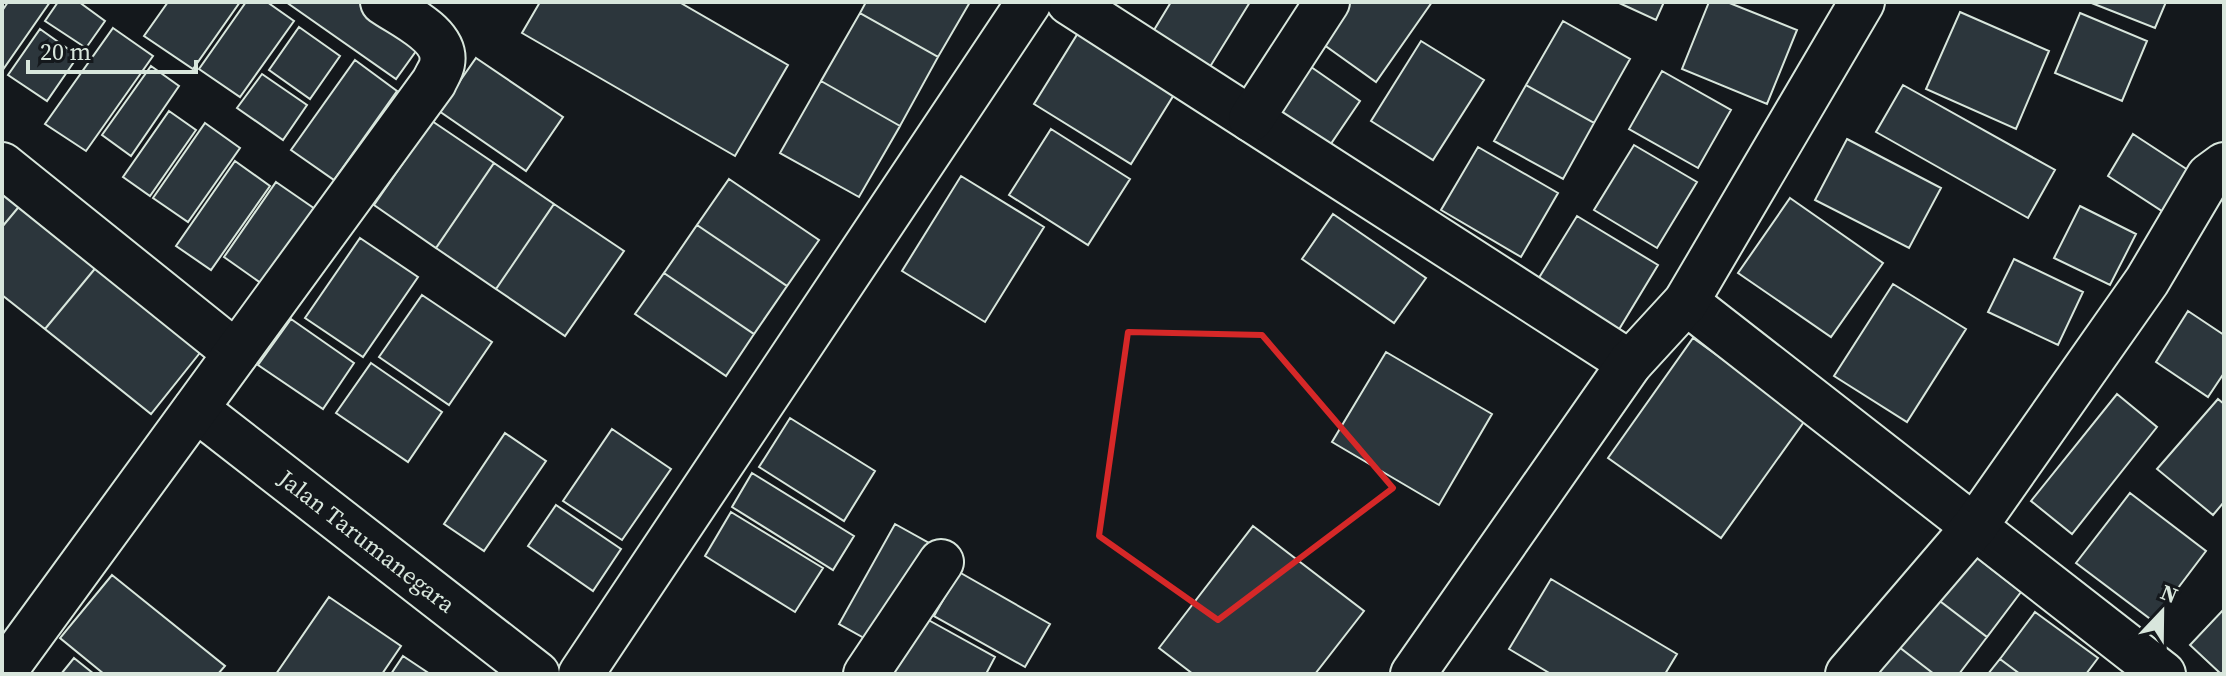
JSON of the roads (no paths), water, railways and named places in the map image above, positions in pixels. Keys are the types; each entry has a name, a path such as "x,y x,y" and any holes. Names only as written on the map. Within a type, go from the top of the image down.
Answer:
{"street":[{"path":"2,674 434,82 442,64 441,48 435,38 383,2"},
{"path":"581,674 1029,2"},
{"path":"1069,2 1630,363"},
{"path":"1251,119 1327,2"},
{"path":"1413,674 1630,363 1686,302 1862,2"},
{"path":"2,165 236,353"},
{"path":"1848,674 1975,526 2147,281 2209,176 2224,165"},
{"path":"1686,302 2163,674"},
{"name":"Jalan Tarumanegara","path":"196,409 537,674"},
{"path":"866,674 941,562"}]}
